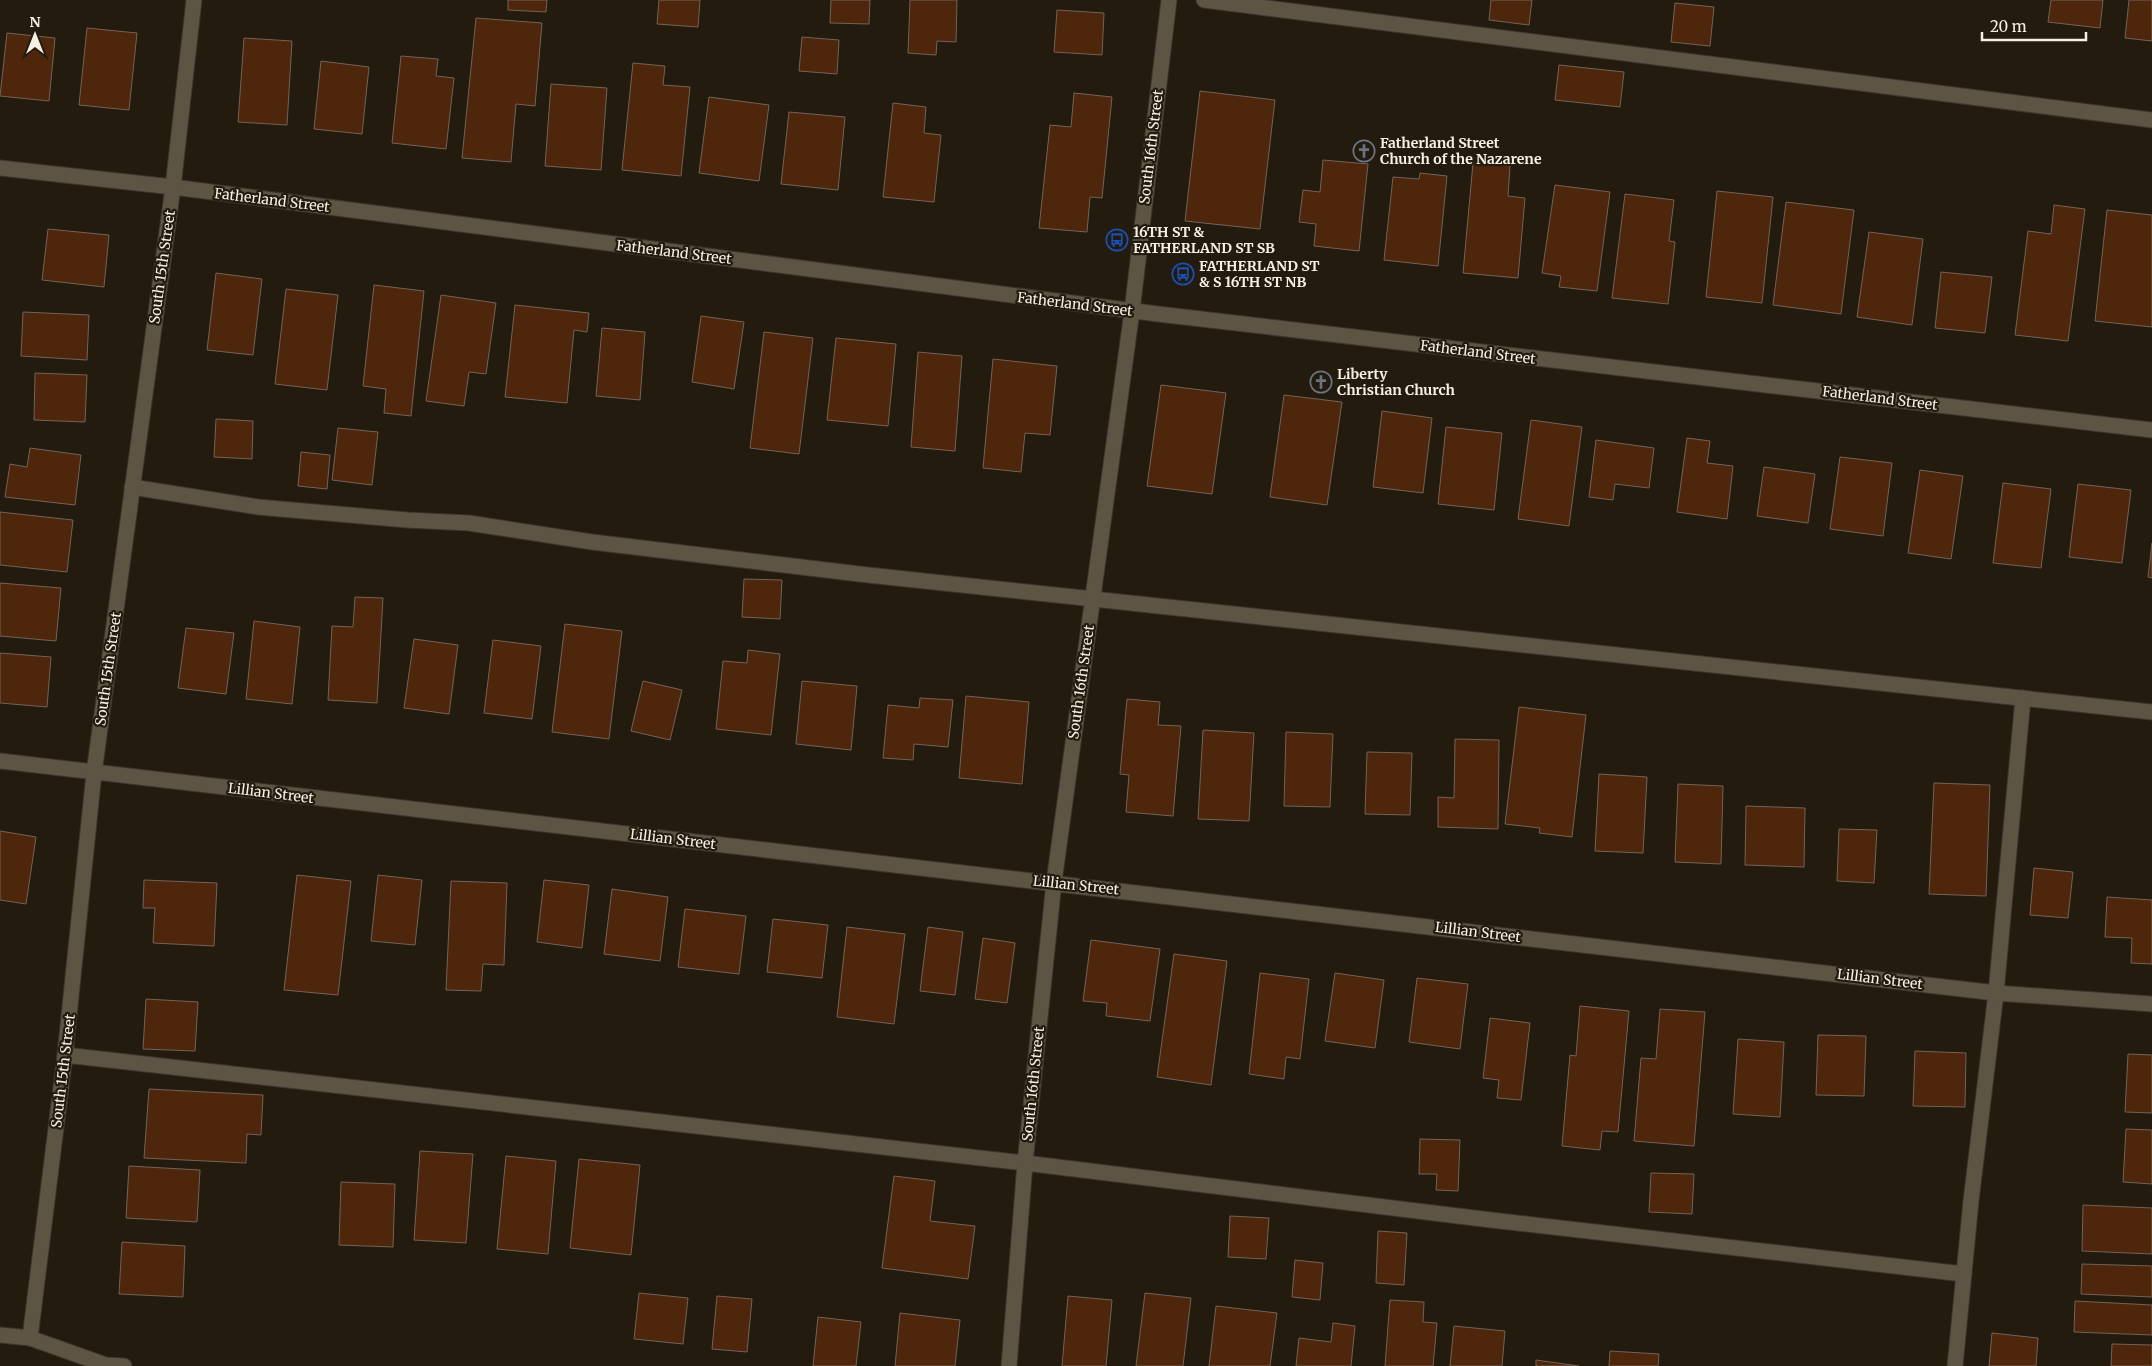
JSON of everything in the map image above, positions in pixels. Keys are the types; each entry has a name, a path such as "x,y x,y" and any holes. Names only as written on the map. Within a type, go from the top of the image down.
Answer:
{"street":[{"name":"South 15th Street","path":"30,1338 65,1056 94,773 172,187 194,0"},
{"name":"South 16th Street","path":"1009,1366 1025,1163 1054,882 1132,311 1169,0"},
{"path":"1204,0 2152,120"},
{"name":"Fatherland Street","path":"0,168 172,187 1132,311 2152,430"},
{"path":"132,488 258,506 407,520 469,523 592,542 1093,600 2152,712"},
{"path":"1955,1366 1996,993 2023,698"},
{"name":"Lillian Street","path":"0,761 1996,993 2152,1004"},
{"path":"65,1056 1025,1163 1491,1220 1964,1274"},
{"path":"0,1335 30,1338 106,1365 124,1366"}],"building":[{"path":"508,0 547,0 546,12 508,10"},
{"path":"659,0 700,0 698,27 657,24"},
{"path":"831,0 870,0 869,24 830,23"},
{"path":"910,0 957,0 956,42 937,41 936,55 908,53"},
{"path":"1491,0 1532,0 1529,25 1489,20"},
{"path":"2051,0 2103,0 2100,28 2048,22"},
{"path":"2129,0 2152,0 2152,41 2125,38"},
{"path":"1675,3 1714,7 1710,46 1671,42"},
{"path":"1057,10 1104,13 1102,55 1054,52"},
{"path":"476,18 542,23 535,106 516,104 511,162 462,158"},
{"path":"87,28 137,33 129,110 79,105"},
{"path":"7,33 55,38 49,101 0,96"},
{"path":"802,37 839,40 837,74 799,71"},
{"path":"244,38 292,41 287,125 238,122"},
{"path":"401,56 438,59 436,76 454,78 446,149 392,143"},
{"path":"321,61 369,67 362,134 314,129"},
{"path":"633,63 665,66 663,85 690,87 681,176 622,170"},
{"path":"1559,65 1624,72 1620,107 1555,100"},
{"path":"551,84 607,88 601,170 545,166"},
{"path":"1200,91 1275,100 1260,229 1185,221"},
{"path":"1074,93 1112,97 1102,198 1090,197 1087,232 1039,228 1050,125 1071,127"},
{"path":"709,97 769,105 759,181 699,173"},
{"path":"893,103 926,107 924,133 941,135 934,202 883,197"},
{"path":"789,112 845,117 838,190 781,184"},
{"path":"1323,160 1368,164 1359,251 1314,246 1316,224 1299,222 1303,190 1320,192"},
{"path":"1473,163 1510,166 1508,196 1525,198 1518,278 1463,273"},
{"path":"1420,173 1447,176 1438,266 1384,260 1393,177 1419,179"},
{"path":"1555,185 1610,192 1597,291 1559,287 1561,276 1542,273"},
{"path":"1717,191 1773,197 1762,303 1706,297"},
{"path":"1625,194 1674,200 1669,241 1675,242 1668,304 1612,298"},
{"path":"1786,202 1854,210 1841,314 1773,305"},
{"path":"2054,205 2085,209 2068,341 2015,335 2028,231 2051,234"},
{"path":"2107,210 2152,215 2152,327 2095,321"},
{"path":"48,229 109,235 104,287 42,280"},
{"path":"1869,232 1923,239 1912,325 1857,317"},
{"path":"1941,272 1992,277 1985,333 1935,328"},
{"path":"216,273 262,279 253,355 207,350"},
{"path":"374,285 424,291 411,416 384,413 386,389 363,386"},
{"path":"286,289 338,295 327,390 275,384"},
{"path":"441,295 496,303 486,374 469,372 464,406 426,401"},
{"path":"515,305 589,313 587,332 574,330 567,403 505,397"},
{"path":"23,312 89,315 87,360 21,356"},
{"path":"701,316 744,322 734,389 692,382"},
{"path":"602,328 645,332 640,400 596,396"},
{"path":"764,332 813,338 799,454 750,448"},
{"path":"836,338 896,344 888,426 827,420"},
{"path":"918,352 962,356 955,451 911,447"},
{"path":"993,359 1057,366 1050,435 1025,433 1021,472 983,468"},
{"path":"35,373 87,375 85,422 34,420"},
{"path":"1161,385 1226,393 1212,494 1147,486"},
{"path":"1284,395 1342,402 1327,505 1270,497"},
{"path":"1382,411 1432,418 1423,493 1373,487"},
{"path":"216,419 253,421 252,459 214,457"},
{"path":"1531,420 1582,427 1569,526 1518,519"},
{"path":"1446,427 1502,433 1494,510 1438,504"},
{"path":"338,428 378,432 372,485 332,480"},
{"path":"1687,438 1710,441 1707,463 1733,466 1727,519 1677,512"},
{"path":"1596,440 1654,448 1649,488 1615,484 1613,500 1589,497"},
{"path":"30,448 81,455 75,505 5,497 10,464 27,467"},
{"path":"301,452 330,455 327,489 298,486"},
{"path":"1840,457 1892,463 1883,536 1830,529"},
{"path":"1764,467 1815,474 1808,523 1757,516"},
{"path":"1920,470 1963,476 1951,559 1908,553"},
{"path":"2003,483 2051,489 2041,568 1993,563"},
{"path":"2078,484 2131,490 2122,563 2069,557"},
{"path":"0,512 73,520 67,572 0,565"},
{"path":"2152,543 2152,578 2148,577"},
{"path":"744,579 782,580 780,619 742,617"},
{"path":"0,583 61,588 56,641 0,636"},
{"path":"355,597 383,598 377,703 328,700 332,626 353,627"},
{"path":"254,621 300,627 292,704 246,699"},
{"path":"565,624 622,631 609,739 552,732"},
{"path":"186,628 234,633 226,694 178,688"},
{"path":"414,639 458,645 449,714 404,708"},
{"path":"493,640 541,646 532,719 484,713"},
{"path":"748,650 780,654 771,735 716,729 723,661 747,663"},
{"path":"0,653 51,657 47,707 0,703"},
{"path":"643,681 682,690 670,740 631,731"},
{"path":"802,681 857,686 851,750 796,744"},
{"path":"966,696 1029,702 1022,784 959,778"},
{"path":"920,698 953,700 948,747 914,744 913,760 883,758 888,705 919,708"},
{"path":"1127,699 1160,702 1158,725 1181,726 1173,816 1126,812 1129,775 1120,774"},
{"path":"1519,707 1586,715 1572,837 1539,833 1540,828 1505,824"},
{"path":"1203,730 1254,733 1249,821 1198,819"},
{"path":"1286,732 1333,734 1330,807 1284,806"},
{"path":"1455,739 1499,740 1498,829 1438,827 1438,797 1454,798"},
{"path":"1367,752 1412,753 1410,815 1365,814"},
{"path":"1599,774 1647,777 1643,853 1595,851"},
{"path":"1934,783 1990,785 1986,896 1929,894"},
{"path":"1678,784 1723,786 1721,864 1675,862"},
{"path":"1746,806 1805,808 1804,867 1745,865"},
{"path":"1839,829 1877,830 1874,883 1837,881"},
{"path":"0,831 36,837 26,904 0,900"},
{"path":"2034,868 2073,872 2068,918 2030,915"},
{"path":"297,875 351,881 338,995 284,990"},
{"path":"378,875 422,880 415,945 371,941"},
{"path":"144,880 217,883 214,946 153,943 155,908 143,908"},
{"path":"544,880 589,885 582,948 537,942"},
{"path":"451,881 507,883 504,965 483,964 481,991 446,990"},
{"path":"612,889 668,897 660,961 604,954"},
{"path":"2107,897 2152,900 2152,964 2131,963 2132,938 2105,937"},
{"path":"685,909 746,916 739,974 678,967"},
{"path":"773,919 828,925 822,978 767,972"},
{"path":"847,927 905,934 894,1024 837,1017"},
{"path":"928,927 963,932 955,995 920,991"},
{"path":"983,938 1015,943 1007,1003 975,999"},
{"path":"1091,940 1160,949 1150,1021 1106,1016 1107,1003 1083,1001"},
{"path":"1174,954 1227,961 1211,1085 1157,1077"},
{"path":"1260,973 1309,979 1300,1059 1286,1057 1284,1079 1249,1074"},
{"path":"1335,973 1384,980 1375,1048 1325,1041"},
{"path":"1417,978 1468,984 1460,1049 1409,1042"},
{"path":"146,999 198,1002 195,1051 143,1049"},
{"path":"1580,1006 1629,1011 1618,1132 1602,1131 1600,1150 1562,1146 1570,1055 1576,1056"},
{"path":"1660,1009 1705,1012 1694,1146 1634,1141 1641,1058 1656,1059"},
{"path":"1490,1018 1530,1023 1521,1100 1497,1098 1499,1080 1483,1078"},
{"path":"1818,1035 1866,1036 1864,1096 1816,1095"},
{"path":"1738,1039 1784,1042 1780,1117 1733,1114"},
{"path":"1915,1051 1966,1053 1965,1107 1913,1106"},
{"path":"2128,1054 2152,1055 2152,1113 2125,1112"},
{"path":"149,1089 263,1095 261,1135 247,1134 246,1163 144,1158"},
{"path":"2126,1129 2152,1130 2152,1184 2123,1182"},
{"path":"1420,1139 1460,1140 1458,1191 1436,1190 1437,1174 1419,1174"},
{"path":"420,1151 473,1154 466,1243 414,1240"},
{"path":"506,1156 556,1161 548,1254 497,1249"},
{"path":"579,1159 640,1165 631,1255 570,1248"},
{"path":"129,1166 200,1170 197,1222 126,1218"},
{"path":"1651,1173 1694,1174 1692,1214 1649,1212"},
{"path":"894,1176 935,1181 930,1221 975,1226 968,1279 882,1268"},
{"path":"341,1182 395,1184 393,1247 339,1245"},
{"path":"2083,1205 2152,1208 2152,1254 2082,1251"},
{"path":"1230,1216 1269,1218 1266,1259 1228,1257"},
{"path":"1378,1231 1407,1233 1404,1285 1376,1283"},
{"path":"122,1242 185,1246 183,1297 119,1294"},
{"path":"1295,1260 1323,1263 1320,1300 1292,1297"},
{"path":"2082,1264 2152,1266 2152,1297 2081,1294"},
{"path":"639,1293 688,1298 683,1344 634,1339"},
{"path":"1145,1293 1191,1298 1183,1366 1136,1366"},
{"path":"717,1296 752,1299 747,1352 712,1349"},
{"path":"1068,1296 1112,1300 1106,1366 1062,1366"},
{"path":"1390,1300 1424,1302 1423,1322 1437,1323 1433,1366 1385,1366"},
{"path":"2075,1301 2152,1305 2152,1335 2074,1332"},
{"path":"1216,1306 1277,1313 1270,1366 1209,1366"},
{"path":"900,1313 960,1320 955,1366 895,1366"},
{"path":"818,1317 861,1322 856,1366 813,1366"},
{"path":"1333,1323 1355,1326 1351,1366 1296,1366 1299,1338 1331,1342"},
{"path":"1454,1326 1505,1331 1502,1366 1450,1366"},
{"path":"1992,1333 2038,1338 2036,1366 1989,1366"},
{"path":"2112,1344 2152,1345 2152,1366 2111,1366"},
{"path":"1610,1351 1659,1354 1658,1366 1609,1366"},
{"path":"1536,1360 1579,1366 1536,1366"}],"place":[{"name":"Fatherland Street Church of the Nazarene","path":"1364,151"},
{"name":"16TH ST & FATHERLAND ST SB","path":"1117,240"},
{"name":"FATHERLAND ST & S 16TH ST NB","path":"1183,274"},
{"name":"Liberty Christian Church","path":"1321,382"}]}
